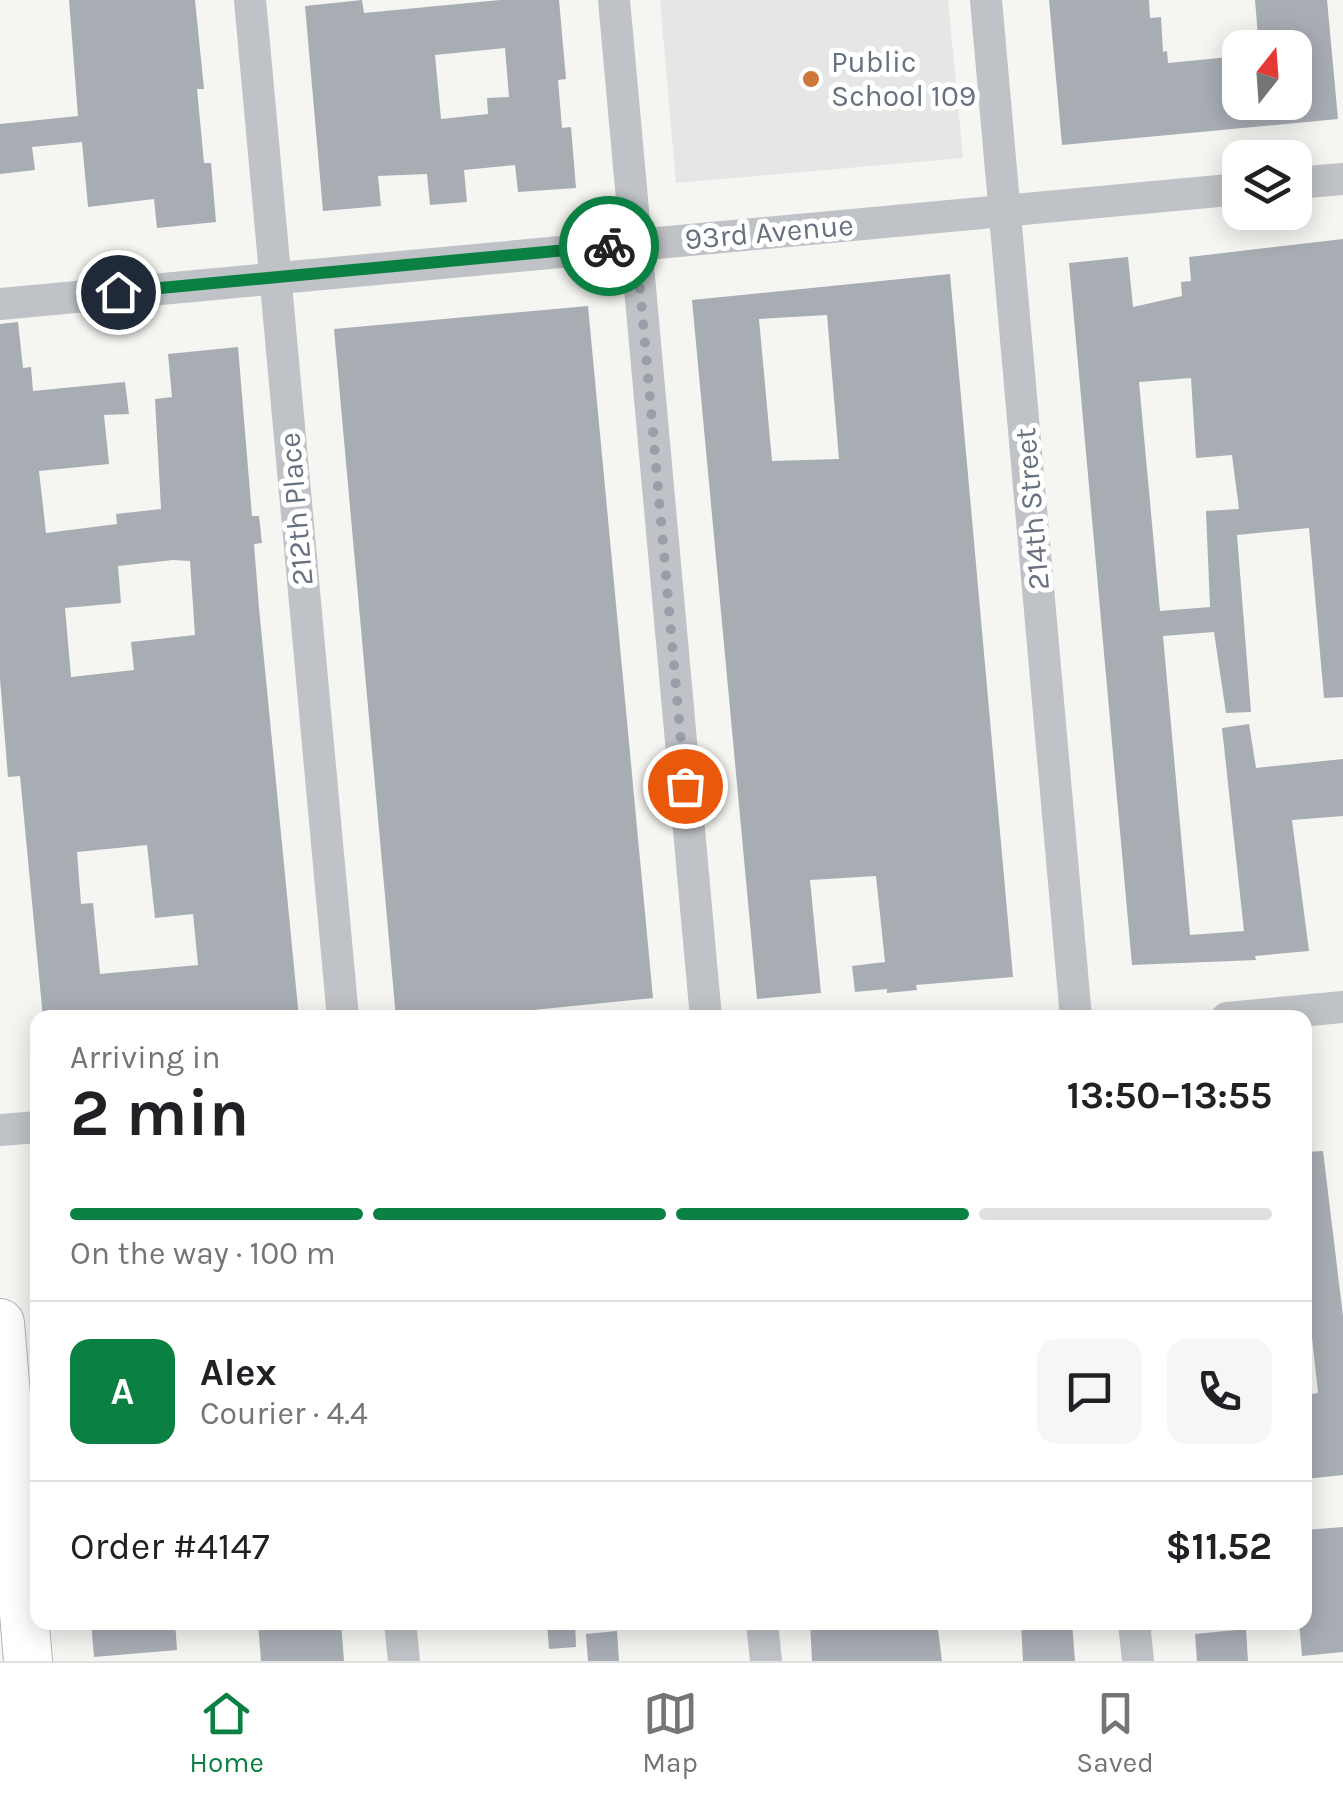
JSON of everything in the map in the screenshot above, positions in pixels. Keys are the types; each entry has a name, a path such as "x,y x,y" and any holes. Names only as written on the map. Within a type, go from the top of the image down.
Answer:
{"main road":[{"path":"0,1322 7,1498 28,1661"}],"street":[{"name":"212th Place","path":"250,0 342,1010"},
{"path":"614,0 705,1010"},
{"name":"214th Street","path":"986,0 1075,1010"},
{"path":"1312,182 1343,179"},
{"name":"93rd Avenue","path":"0,304 1222,190"},
{"path":"1312,1011 1343,1008"},
{"path":"0,1130 30,1128"},
{"path":"401,1630 404,1661"},
{"path":"763,1630 766,1661"},
{"path":"1135,1630 1138,1661"}],"shaded area":[{"name":"Public School 109","path":"660,0 948,0 963,158 676,183"}],"building":[{"path":"69,0 195,0 204,89 197,89 204,163 211,163 216,222 157,228 154,199 88,207 82,142 32,147 35,170 0,174 0,124 78,116"},
{"path":"362,0 364,13 500,0 559,0 566,79 558,80 562,128 571,127 576,188 518,192 515,165 464,170 467,202 430,205 427,174 378,176 381,206 323,211 305,6","holes":["505,48 509,97 487,98 488,114 441,119 435,55"]},
{"path":"1049,0 1149,0 1150,18 1161,17 1163,52 1167,51 1168,63 1222,58 1222,120 1312,120 1312,30 1258,30 1255,0 1327,0 1338,119 1062,145"},
{"path":"1343,239 1343,697 1324,698 1309,528 1237,535 1251,712 1226,713 1214,632 1163,636 1190,935 1244,931 1222,728 1249,724 1256,768 1343,759 1343,816 1292,820 1309,951 1255,956 1256,960 1132,965 1069,263 1128,257 1133,307 1182,296 1181,282 1191,281 1189,257","holes":["1191,378 1196,458 1232,455 1239,509 1206,511 1210,607 1160,611 1139,382"]},
{"path":"950,274 1013,977 916,985 917,990 887,993 887,989 855,992 852,966 885,962 876,876 810,880 821,993 757,999 692,300","holes":["827,315 839,459 772,461 759,319"]},
{"path":"588,306 653,998 533,1010 395,1010 334,329"},
{"path":"18,322 23,368 31,367 33,391 125,382 129,414 104,415 109,464 39,471 46,533 117,524 116,514 161,509 155,399 172,397 168,354 238,347 252,516 259,516 262,543 254,544 298,1010 42,1010 20,776 8,777 0,679 0,324","holes":["190,561 195,635 131,642 134,670 71,677 65,608 121,603 118,566","147,845 155,918 193,914 198,965 100,974 93,903 81,904 77,852"]},
{"path":"1323,1151 1343,1316 1343,1475 1312,1478 1312,1394 1318,1393 1312,1337 1312,1152"},
{"path":"1343,1527 1343,1652 1302,1656 1300,1630 1312,1630 1312,1529"},
{"path":"92,1630 176,1630 177,1650 94,1657"},
{"path":"259,1630 342,1630 344,1661 261,1661"},
{"path":"548,1630 575,1630 576,1647 549,1649"},
{"path":"810,1630 938,1630 942,1661 812,1661"},
{"path":"1021,1630 1073,1630 1075,1661 1023,1661"},
{"path":"1246,1630 1248,1661 1197,1661 1195,1634"},
{"path":"617,1631 619,1661 588,1661 586,1634"}],"way so far":[{"path":"609,246 636,244 685,786"}],"place":[{"name":"Public School 109","path":"811,79"}],"route":[{"path":"118,292 609,246"}]}
